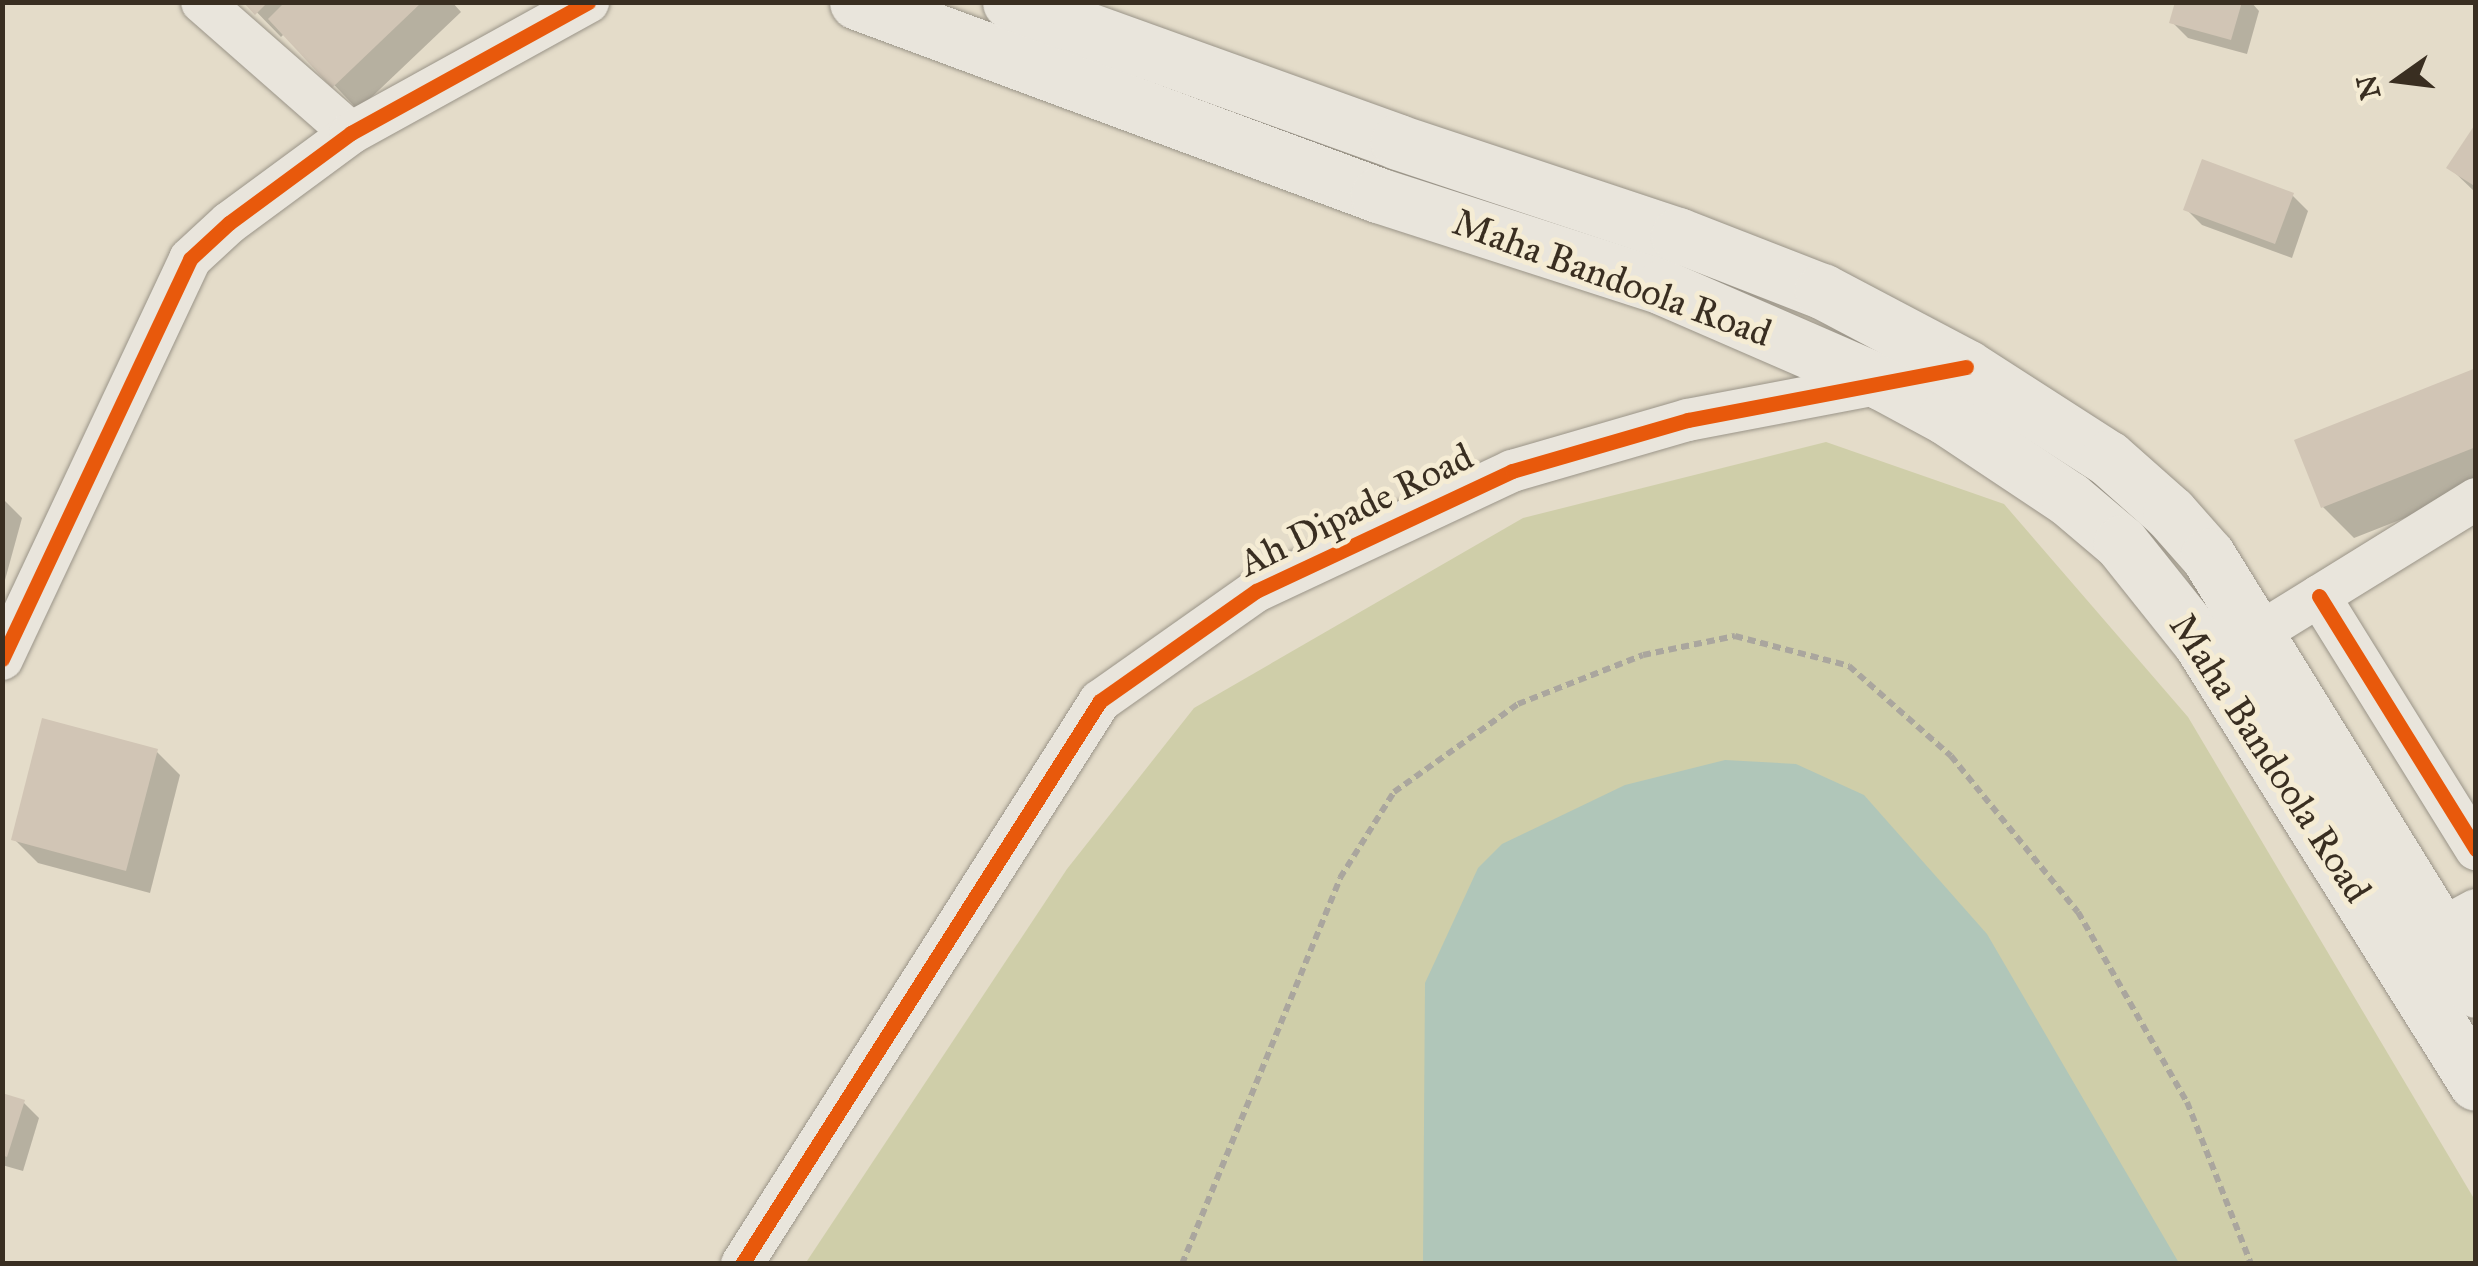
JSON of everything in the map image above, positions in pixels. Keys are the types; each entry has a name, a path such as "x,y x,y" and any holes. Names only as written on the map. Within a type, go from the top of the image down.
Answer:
{"main road":[{"name":"Maha Bandoola Road","path":"857,2 1378,195 1662,288 1882,383 1946,417 2069,499 2121,544 2200,642 2476,1083"},
{"name":"Maha Bandoola Road","path":"1010,2 1398,142 1678,235 1822,291 1966,367 2108,458 2170,513 2208,556 2256,635 2457,920 2476,990"}],"street":[{"path":"202,2 352,132"},
{"path":"2,659 190,258 229,223 352,132 588,2"},
{"name":"Ah Dipade Road","path":"742,1264 1100,701 1256,590 1512,471 1688,420 1966,367"},
{"path":"2256,635 2476,499"},
{"path":"2319,596 2476,849"}],"path":[{"path":"1182,1264 1340,878 1394,792 1518,704 1643,656 1736,636 1849,666 1951,756 2078,912 2187,1102 2251,1264"}],"green space":[{"path":"1826,442 2004,504 2188,717 2476,1202 2475,1264 805,1264 1067,869 1194,708 1523,518"}],"shaded area":[{"path":"1725,760 1796,764 1864,795 1987,934 2179,1263 1423,1263 1425,983 1478,868 1502,844 1625,785"}],"building":[{"path":"243,2 268,2 255,15"},
{"path":"285,2 422,2 332,88 268,19"},
{"path":"2175,2 2242,2 2231,40 2169,23"},
{"path":"2476,123 2476,187 2446,168"},
{"path":"2202,159 2294,193 2275,244 2183,210"},
{"path":"2476,368 2476,447 2321,508 2294,440"},
{"path":"42,718 158,749 126,871 11,840"},
{"path":"2,1093 25,1100 7,1157 2,1155"}],"cycle path":[{"path":"2,659 190,259 229,223 351,133 588,2"},
{"path":"742,1264 1100,701 1256,591 1512,471 1688,420 1966,367"},
{"path":"2319,596 2476,849"}]}
